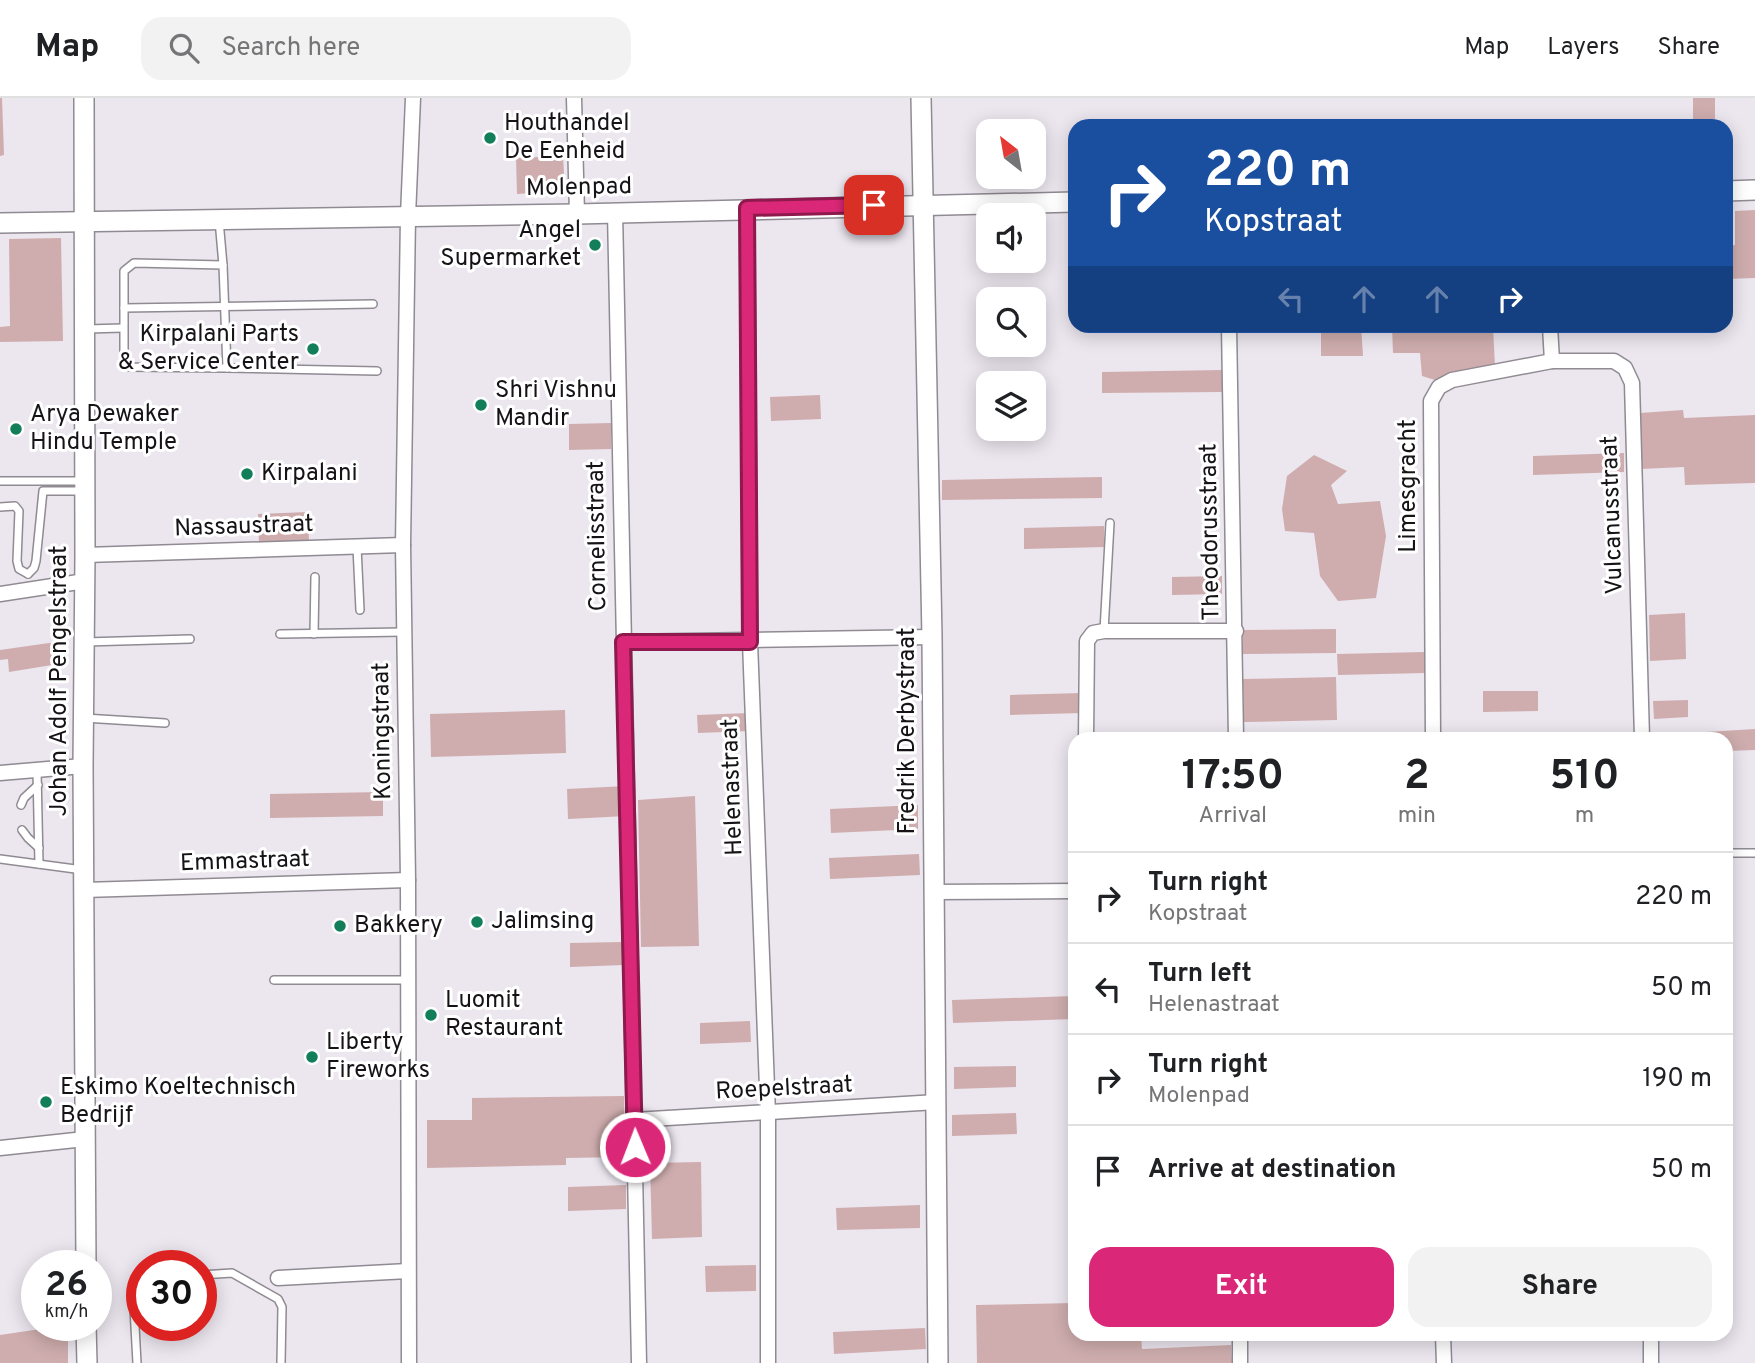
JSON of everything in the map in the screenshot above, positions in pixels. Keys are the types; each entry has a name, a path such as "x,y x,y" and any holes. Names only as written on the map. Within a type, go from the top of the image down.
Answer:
{"main road":[{"name":"Johan Adolf Pengelstraat","path":"84,98 86,1250"},
{"name":"Fredrik Derbystraat","path":"921,98 932,637 938,1363"},
{"path":"1733,191 1755,190"},
{"name":"Molenpad","path":"0,223 577,214 1068,202"},
{"path":"86,1341 87,1363"}],"street":[{"name":"Koningstraat","path":"409,1363 408,880 403,545 408,216 413,98"},
{"path":"574,98 577,214"},
{"name":"Helenastraat","path":"747,208 750,642 768,1114 768,1363"},
{"name":"Cornelisstraat","path":"615,212 639,1363"},
{"name":"Theodorusstraat","path":"1230,333 1236,732"},
{"path":"1550,333 1552,362"},
{"name":"Vulcanusstraat","path":"1552,362 1614,361 1625,368 1632,383 1642,732"},
{"name":"Limesgracht","path":"1433,732 1431,401 1439,387 1452,380 1552,362"},
{"name":"Nassaustraat","path":"85,555 403,545"},
{"path":"0,594 85,581"},
{"path":"1086,732 1087,641 1093,633 1236,631"},
{"path":"623,642 932,637"},
{"path":"0,773 83,766"},
{"name":"Emmastraat","path":"84,890 408,880"},
{"path":"934,892 1068,891"},
{"name":"Roepelstraat","path":"634,1120 937,1102"},
{"path":"0,1148 85,1139"},
{"path":"278,1278 408,1271"},
{"path":"1240,1341 1240,1363"},
{"path":"1443,1341 1444,1363"},
{"path":"1651,1341 1651,1363"}],"lane":[{"path":"219,219 227,368"},
{"path":"223,265 134,263 124,271 124,363 127,367 377,371"},
{"path":"124,309 373,304"},
{"path":"84,330 123,328"},
{"path":"0,481 85,486"},
{"path":"27,574 34,568 36,561 43,491 85,486"},
{"path":"0,507 15,506 19,510 17,561 19,569 27,574"},
{"path":"1104,631 1110,523"},
{"path":"357,546 360,610"},
{"path":"27,574 29,589"},
{"path":"314,634 315,577"},
{"path":"280,634 404,632"},
{"path":"84,642 190,639"},
{"path":"83,718 165,723"},
{"path":"37,769 39,864"},
{"path":"20,805 37,785"},
{"path":"22,830 39,848"},
{"path":"1733,853 1755,853"},
{"path":"0,859 84,870"},
{"path":"274,980 408,980"},
{"path":"217,1274 232,1273 278,1299 282,1307 281,1363"},
{"path":"136,1341 137,1363"}],"shaded area":[{"path":"0,98 4,155 0,156"},
{"path":"1693,98 1715,98 1715,119 1693,119"},
{"path":"563,156 565,191 517,194 516,158"},
{"path":"1755,210 1755,278 1733,279 1735,211"},
{"path":"61,238 63,341 0,342 0,327 10,326 9,239"},
{"path":"1321,333 1361,333 1363,356 1321,356"},
{"path":"1392,333 1493,333 1495,367 1435,380 1422,376 1420,353 1393,353"},
{"path":"1222,370 1222,392 1102,393 1102,372"},
{"path":"820,395 821,419 771,421 770,397"},
{"path":"1683,410 1684,418 1755,415 1755,483 1685,485 1684,467 1641,469 1640,413"},
{"path":"611,423 611,449 569,450 569,424"},
{"path":"1624,453 1624,472 1533,475 1533,456"},
{"path":"1314,455 1347,471 1331,485 1338,504 1380,501 1386,536 1376,598 1338,601 1320,576 1314,533 1285,531 1282,509 1287,476"},
{"path":"1102,477 1102,498 942,500 942,480"},
{"path":"308,512 309,542 259,544 258,514"},
{"path":"1104,526 1104,547 1024,549 1024,528"},
{"path":"1222,576 1222,594 1172,595 1172,577"},
{"path":"1685,613 1686,659 1650,661 1649,615"},
{"path":"1336,629 1336,653 1243,654 1243,630"},
{"path":"56,642 58,664 9,672 8,659 0,660 0,650"},
{"path":"1425,652 1425,673 1338,675 1337,654"},
{"path":"1336,677 1337,720 1244,722 1243,679"},
{"path":"1483,691 1538,691 1538,711 1483,712"},
{"path":"1082,693 1082,713 1010,715 1010,695"},
{"path":"1688,700 1688,717 1654,719 1653,701"},
{"path":"565,710 566,753 431,757 430,714"},
{"path":"749,713 750,731 698,733 697,715"},
{"path":"1755,729 1755,750 1733,751 1733,732 1706,732"},
{"path":"626,786 627,816 568,819 567,789"},
{"path":"383,792 383,816 270,818 270,794"},
{"path":"695,796 699,946 641,947 638,800"},
{"path":"918,805 918,829 831,833 830,809"},
{"path":"919,854 920,875 830,879 829,858"},
{"path":"623,942 624,965 570,967 570,943"},
{"path":"1068,996 1068,1019 953,1023 952,1000"},
{"path":"750,1021 751,1042 700,1044 700,1023"},
{"path":"1016,1066 1016,1087 954,1089 954,1067"},
{"path":"624,1096 625,1157 566,1158 566,1165 427,1168 427,1120 472,1120 472,1098"},
{"path":"1016,1113 1017,1134 952,1136 952,1115"},
{"path":"701,1162 702,1237 652,1239 650,1163"},
{"path":"626,1185 626,1209 568,1211 568,1187"},
{"path":"920,1205 920,1228 837,1230 836,1208"},
{"path":"756,1265 756,1291 706,1292 705,1266"},
{"path":"1068,1303 1068,1341 1141,1341 1142,1349 1231,1345 1232,1363 977,1363 976,1305"},
{"path":"925,1328 926,1349 834,1354 833,1332"},
{"path":"21,1332 21,1341 68,1341 68,1363 0,1363 0,1335"}],"place":[{"name":"Houthandel De Eenheid","path":"490,138"},
{"name":"Angel Supermarket","path":"595,245"},
{"name":"Kirpalani Parts & Service Center","path":"313,349"},
{"name":"Shri Vishnu Mandir","path":"481,405"},
{"name":"Arya Dewaker Hindu Temple","path":"16,429"},
{"name":"Kirpalani","path":"247,474"},
{"name":"Jalimsing","path":"477,922"},
{"name":"Bakkery","path":"340,926"},
{"name":"Luomit Restaurant","path":"431,1015"},
{"name":"Liberty Fireworks","path":"312,1057"},
{"name":"Eskimo Koeltechnisch Bedrijf","path":"46,1102"}],"route":[{"path":"635,1147 623,642 750,642 747,208 874,205"}]}
